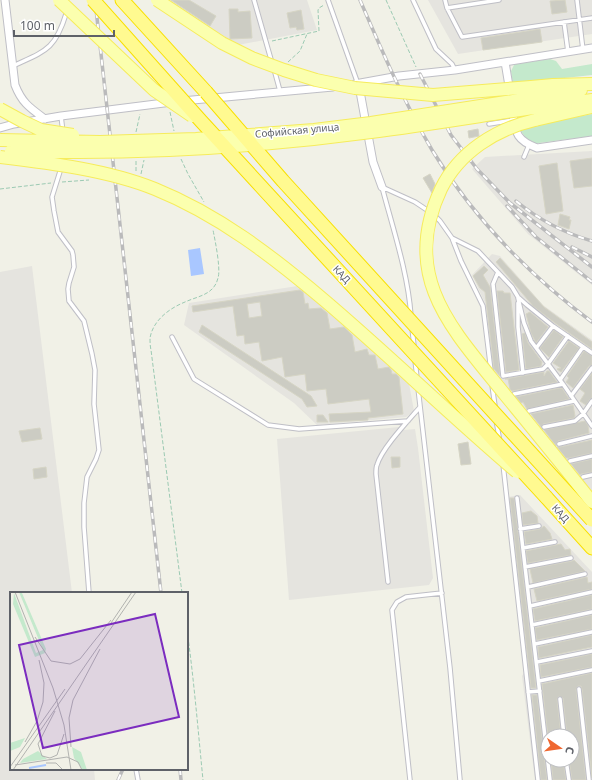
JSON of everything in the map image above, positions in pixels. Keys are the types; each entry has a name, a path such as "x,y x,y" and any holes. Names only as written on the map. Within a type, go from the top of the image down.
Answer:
{"highway":[{"name":"КАД","path":"93,0 201,121 592,548"},
{"name":"КАД","path":"122,0 206,92 283,181 592,520"}],"main road":[{"path":"59,0 154,90 201,121"},
{"path":"157,0 222,43 252,58 316,80 355,88 533,103 592,106"},
{"path":"592,84 553,85 533,103 511,127 494,135 466,155 452,170 438,194 430,219 426,253 429,275 434,294 443,313 465,345 592,502"},
{"name":"Софийская улица","path":"0,151 48,152 201,148 302,140 371,132 533,103 592,88"},
{"name":"Софийская улица","path":"0,140 100,142 196,139 314,130 533,103 592,100"},
{"path":"0,109 22,122 41,130 61,134 119,136 144,140"},
{"path":"0,157 45,162 132,181 178,198 225,224 278,261 365,335 482,442 546,498"}],"street":[{"path":"5,0 12,66 16,86 20,96 27,106 45,119"},
{"path":"0,128 61,116 168,103 358,84 400,76 455,70 592,48"},
{"path":"505,62 516,133 521,140 537,148 592,140"},
{"path":"358,84 373,162 382,187"}],"lane":[{"path":"254,0 280,91"},
{"path":"413,0 436,49 452,64 455,70"},
{"path":"445,0 447,8 462,36 592,18"},
{"path":"447,8 499,0"},
{"path":"577,0 582,50"},
{"path":"328,1 358,84"},
{"path":"12,66 50,47 57,39 66,14"},
{"path":"564,22 568,52"},
{"path":"61,116 63,143"},
{"path":"489,124 514,120"},
{"path":"524,157 529,145"},
{"path":"63,150 64,156 52,197 54,211 58,232 72,251 75,261 69,283 69,301 84,321 95,364 94,404 99,450 87,478 84,504 84,527 89,592"},
{"path":"382,187 415,202 440,221 452,238 483,306 497,426 500,436 538,780"},
{"path":"382,187 405,276 410,302 420,408 450,668 460,780"},
{"path":"452,238 478,251 512,287 518,297 526,331 531,341 537,347 592,426"},
{"path":"498,272 493,284 503,376 543,369 568,336"},
{"path":"518,297 552,326 592,353"},
{"path":"518,297 518,327 523,373"},
{"path":"537,347 552,326"},
{"path":"172,337 194,379 268,425 299,429 408,421"},
{"path":"560,380 583,347"},
{"path":"571,396 592,368"},
{"path":"514,394 563,384"},
{"path":"529,411 574,401"},
{"path":"544,427 575,421 583,414 592,401"},
{"path":"388,582 376,466 380,458 408,421 420,408"},
{"path":"559,444 592,436"},
{"path":"570,461 592,456"},
{"path":"583,477 592,475"},
{"path":"517,498 550,780"},
{"path":"520,529 539,526"},
{"path":"523,548 555,542"},
{"path":"526,567 571,558"},
{"path":"528,587 585,574"},
{"path":"530,606 592,592"},
{"path":"410,780 392,610 397,602 406,597 442,593"},
{"path":"532,624 592,612"},
{"path":"535,644 592,632"},
{"path":"537,662 592,651"},
{"path":"539,681 592,670"},
{"path":"579,689 589,780"},
{"path":"528,692 540,691"},
{"path":"560,699 563,728"},
{"path":"567,768 569,780"}],"path":[{"path":"386,0 420,74"},
{"path":"266,42 319,31 318,10 328,1"},
{"path":"285,63 297,55 300,51 307,33"},
{"path":"168,103 174,131"},
{"path":"180,154 188,174 204,202"},
{"path":"136,159 136,178"},
{"path":"0,189 56,182 91,180 90,176"},
{"path":"182,592 154,380 150,337 160,317 186,301 206,294 216,284 218,277 216,248 212,226"},
{"path":"188,638 195,691 196,719 203,780"}],"shaded area":[{"path":"166,0 307,0 317,30 238,45"},
{"path":"428,0 592,0 592,34 458,54"},
{"path":"592,151 592,285 528,234 472,169 485,157"},
{"path":"492,254 500,256 543,305 592,340 592,497 493,380 485,303 472,275"},
{"path":"32,266 72,592 10,592 10,770 94,770 95,780 0,780 0,272"},
{"path":"304,285 408,378 414,411 406,417 317,425 294,403 184,325 189,303"},
{"path":"399,427 405,430 415,429 433,578 429,585 289,600 277,439"},
{"path":"520,495 592,572 592,780 535,780 522,676 528,667 508,497"}],"green space":[{"path":"550,59 556,61 562,69 592,64 592,75 528,82 534,125 592,114 592,136 535,143 526,138 520,130 511,71 516,64"}],"water":[{"path":"200,248 204,274 191,276 188,250"}],"building":[{"path":"171,0 189,0 216,16 210,26"},
{"path":"565,0 567,12 552,14 550,1"},
{"path":"229,9 238,9 238,12 250,11 252,38 230,39"},
{"path":"301,10 304,29 297,30 296,27 290,28 287,13"},
{"path":"540,29 542,42 483,50 481,38"},
{"path":"478,129 479,136 469,138 468,131"},
{"path":"592,158 592,186 574,188 570,161"},
{"path":"557,163 563,211 546,214 539,166"},
{"path":"430,174 435,184 432,193 423,178"},
{"path":"560,214 570,217 569,220 571,220 569,229 558,225"},
{"path":"500,258 544,307 592,342 592,349 533,306 496,262"},
{"path":"484,266 488,270 483,275 490,287 500,376 494,369 485,292 480,288 473,276"},
{"path":"300,290 303,292 305,304 308,303 309,309 321,308 327,313 330,329 344,327 352,335 355,352 367,349 369,355 375,355 378,369 389,367 392,374 396,374 399,377 403,414 368,418 368,420 330,422 329,414 371,412 369,399 328,404 326,389 307,391 305,374 285,377 282,357 262,361 259,342 245,344 244,335 237,336 233,306 193,312 192,306","holes":["260,302 262,316 249,318 247,304"]},
{"path":"497,291 510,293 519,370 506,372"},
{"path":"530,312 548,327 536,343 531,333 526,314"},
{"path":"202,325 311,396 317,406 307,407 302,399 199,332"},
{"path":"554,330 563,337 549,357 540,348"},
{"path":"525,333 528,343 542,362 541,366 526,369 522,334"},
{"path":"569,341 579,348 561,372 557,369 561,368 553,363"},
{"path":"584,351 592,356 592,365 589,366 573,388 566,382 569,378 567,376"},
{"path":"547,371 549,371 557,382 512,391 510,389 508,379 505,379 544,372 544,376"},
{"path":"592,373 592,398 586,405 580,401 585,393 580,389"},
{"path":"562,388 569,399 527,409 523,402 521,403 516,397"},
{"path":"573,405 574,418 543,424 541,427 531,414"},
{"path":"317,415 323,415 328,422 317,422"},
{"path":"585,421 588,425 589,433 558,441 556,446 544,430"},
{"path":"40,428 42,439 22,442 19,431"},
{"path":"592,440 592,453 569,458 566,458 557,447 560,447"},
{"path":"468,442 471,464 461,465 458,444"},
{"path":"391,457 400,457 400,467 392,468"},
{"path":"592,459 592,472 580,475 571,464"},
{"path":"46,467 47,477 34,479 33,469"},
{"path":"510,498 514,498 536,688 531,688"},
{"path":"531,511 537,516 538,523 523,525 522,513"},
{"path":"544,526 550,533 552,539 526,544 524,532 540,529"},
{"path":"561,544 565,550 570,549 571,555 528,563 526,551"},
{"path":"574,560 585,571 533,583 530,569"},
{"path":"587,577 588,583 592,582 592,589 537,601 534,589"},
{"path":"592,595 592,609 535,621 533,609"},
{"path":"592,615 592,629 537,640 535,628"},
{"path":"592,635 592,647 539,658 538,647"},
{"path":"592,654 592,667 541,677 540,665"},
{"path":"592,673 592,778 581,686 578,686 576,689 586,780 572,780 570,768 580,768 580,728 566,728 563,698 559,696 557,699 560,728 547,728 542,684"},
{"path":"532,695 537,695 541,728 540,768 546,768 547,780 541,780"},
{"path":"552,768 564,768 566,780 553,780"}],"railway":[{"path":"95,0 161,592"},
{"path":"360,0 412,113 432,150 465,199 524,265 592,322"},
{"path":"420,74 451,135 477,169 510,203 592,267"},
{"path":"516,201 533,214 552,225 571,234 592,241"},
{"path":"507,206 536,237 592,282"},
{"path":"572,247 592,257"},
{"path":"118,780 123,770"},
{"path":"180,770 181,780"}]}
